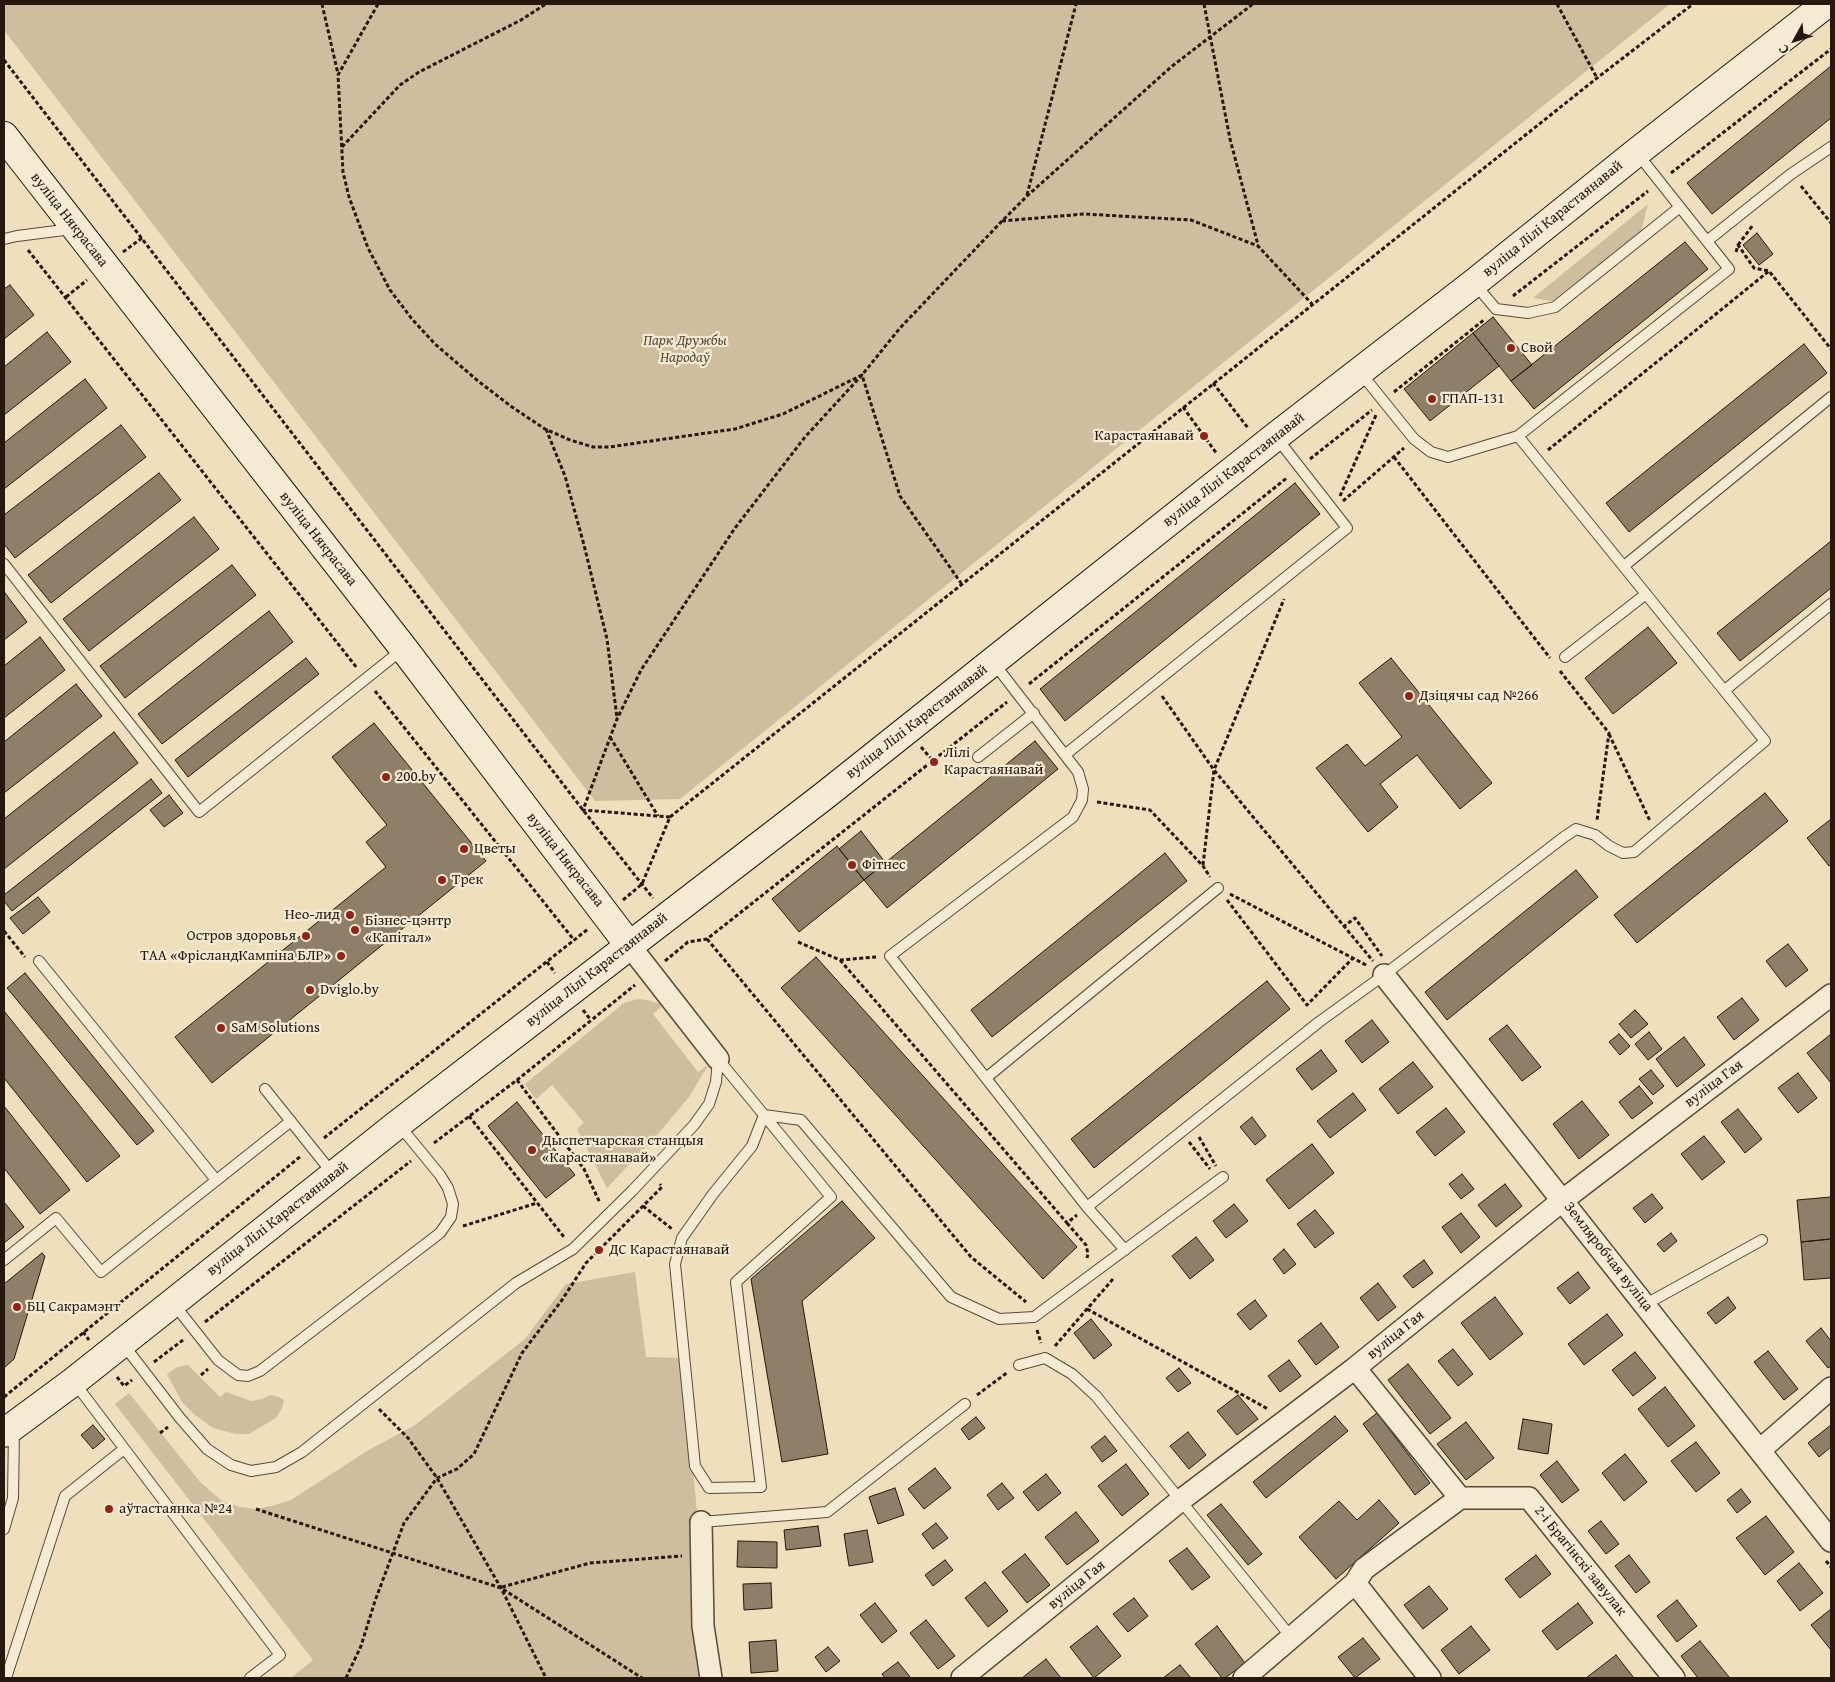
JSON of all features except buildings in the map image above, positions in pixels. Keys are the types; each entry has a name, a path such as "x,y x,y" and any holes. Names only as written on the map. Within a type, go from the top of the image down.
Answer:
{"main road":[{"name":"вуліца Лілі Карастаянавай","path":"9,1430 74,1382 398,1124 824,796 1269,442 1474,283 1826,4"},
{"name":"вуліца Някрасава","path":"4,136 404,649 629,945"}],"street":[{"path":"629,945 718,1059"},
{"name":"Земляробчая вуліца","path":"1388,972 1563,1200 1831,1540"},
{"name":"вуліца Гая","path":"962,1678 1182,1500 1355,1368 1563,1200 1831,995"},
{"path":"1244,1678 1355,1583 1364,1569 1460,1498 1355,1368"},
{"path":"1760,1450 1831,1388"},
{"name":"2-і Брагінскі завулак","path":"1460,1498 1529,1498 1674,1678"},
{"path":"701,1522 704,1626 711,1677"},
{"path":"1355,1583 1430,1678"}],"lane":[{"path":"1707,242 1792,174 1831,147"},
{"path":"1360,372 1414,439 1431,452 1448,457 1518,436 1729,269 1637,152"},
{"path":"1474,283 1496,309 1528,313 1556,307 1680,207"},
{"path":"4,239 75,229"},
{"path":"1624,566 1831,397"},
{"path":"1087,1207 1319,1022 1388,972 1564,836 1576,829 1595,835 1609,846 1623,853 1634,852 1766,741 1518,436"},
{"path":"1066,754 1347,528 1299,468 1269,442"},
{"path":"4,564 199,812 404,649"},
{"path":"1565,657 1646,594"},
{"path":"1725,690 1831,604"},
{"path":"993,662 1066,754 1078,772 1083,789 1082,800 1073,818 890,956 1087,1207 1124,1250"},
{"path":"978,757 1034,713"},
{"path":"986,1078 1218,888"},
{"path":"39,960 216,1180"},
{"path":"718,1059 764,1115 831,1197 736,1282 761,1487 709,1488 695,1466 675,1264 682,1238 713,1194 752,1146 764,1115"},
{"path":"122,1343 180,1418 207,1448 231,1465 251,1471 276,1467 302,1452 516,1283 573,1249 694,1125 709,1104 716,1082 718,1059"},
{"path":"265,1089 334,1175"},
{"path":"764,1115 800,1120 951,1297 999,1319 1034,1317 1221,1179"},
{"path":"4,1260 56,1218 101,1272 291,1121"},
{"path":"173,1302 218,1360 238,1375 248,1376 260,1371 440,1234 451,1217 453,1204 444,1182 398,1124"},
{"path":"1646,1304 1762,1240"},
{"path":"1019,1365 1045,1358 1072,1374 1096,1396 1291,1637"},
{"path":"74,1382 280,1655 250,1678"},
{"path":"701,1522 827,1512 965,1404"},
{"path":"4,1529 13,1498 9,1430"},
{"path":"6,1678 64,1496 124,1449"}],"path":[{"path":"322,4 338,75 343,172 349,197 368,248 390,290 412,319 435,344 512,407 570,440 593,447 609,447 735,429 783,414 862,375"},
{"path":"338,75 378,4"},
{"path":"342,147 400,85 419,72 521,20 546,4"},
{"path":"1027,196 1076,4"},
{"path":"1204,4 1230,138 1258,246"},
{"path":"583,810 617,719 641,670 735,528 805,437 862,375 900,328 1002,220 1171,67 1253,4"},
{"path":"1557,4 1597,78"},
{"path":"4,60 642,884 670,817 1312,304 1693,4"},
{"path":"1032,1306 971,1257 707,939 1018,693 1496,309 1831,48"},
{"path":"1792,174 1831,223"},
{"path":"1002,220 1084,214 1191,220 1258,246 1312,304"},
{"path":"4,1397 312,1147 574,940 17,236"},
{"path":"1729,269 1738,245 1754,268 1769,271 1831,349"},
{"path":"1536,459 1769,271"},
{"path":"862,375 900,496 961,583"},
{"path":"1213,383 1269,442"},
{"path":"1333,510 1383,401"},
{"path":"1183,407 1204,436"},
{"path":"546,428 565,476 607,638 617,719"},
{"path":"1333,510 1414,439"},
{"path":"1394,456 1609,733 1656,833"},
{"path":"1203,866 1214,770 1296,570"},
{"path":"1154,683 1214,770 1343,926 1388,972"},
{"path":"1595,835 1609,733"},
{"path":"610,737 659,816"},
{"path":"583,810 670,817"},
{"path":"1218,888 1353,958 1388,972"},
{"path":"1343,926 1355,918 1388,972"},
{"path":"798,942 840,960 1086,1245 1088,1254 1085,1262"},
{"path":"840,960 890,956"},
{"path":"1307,1005 1353,958"},
{"path":"124,1386 516,1080 590,1019"},
{"path":"516,1080 584,1168 606,1216 610,1240"},
{"path":"469,1116 586,1263"},
{"path":"1191,1124 1221,1179"},
{"path":"1193,1147 1221,1179"},
{"path":"346,1678 361,1646 374,1601 404,1523 437,1478 457,1469 474,1454 522,1353 562,1300 586,1263 662,1186"},
{"path":"440,1234 537,1203"},
{"path":"643,1206 682,1238"},
{"path":"1067,1223 1087,1207"},
{"path":"1087,1309 1274,1412"},
{"path":"1034,1317 1045,1358"},
{"path":"965,1404 1019,1365"},
{"path":"370,1399 392,1424 408,1438 437,1478 501,1588 546,1678"},
{"path":"256,1509 501,1588 642,1678"},
{"path":"501,1588 590,1562 703,1554"}],"green space":[{"name":"Парк Дружбы Народаў","path":"4,4 1670,4 680,799 595,801 4,30"},
{"path":"1648,204 1641,232 1552,301 1533,298"},
{"path":"638,999 663,1005 653,1014 698,1072 709,1064 689,1097 657,1135 607,1188 577,1129 584,1123 552,1085 536,1099 525,1084 624,1003"},
{"path":"635,1272 646,1357 682,1358 698,1522 708,1678 291,1678 313,1660 115,1404 129,1393 200,1482 222,1501 240,1507 256,1509 272,1506 291,1500 367,1451 415,1425 525,1339 566,1284"},
{"path":"188,1365 220,1397 226,1392 251,1401 270,1395 284,1400 282,1408 276,1418 249,1434 236,1434 213,1428 195,1415 182,1402 167,1374 177,1367"}],"place":[{"name":"Свой","path":"1511,348"},
{"name":"ГПАП-131","path":"1432,399"},
{"name":"Карастаянавай","path":"1204,436"},
{"name":"Дзіцячы сад №266","path":"1409,696"},
{"name":"Лілі Карастаянавай","path":"934,762"},
{"name":"200.by","path":"386,777"},
{"name":"Цветы","path":"464,849"},
{"name":"Фітнес","path":"852,865"},
{"name":"Трек","path":"442,880"},
{"name":"Нео-лид","path":"350,915"},
{"name":"Бізнес-цэнтр «Капітал»","path":"355,930"},
{"name":"Остров здоровья","path":"306,936"},
{"name":"ТАА «ФрісландКампіна БЛР»","path":"341,956"},
{"name":"Dviglo.by","path":"310,990"},
{"name":"SaM Solutions","path":"221,1028"},
{"name":"Дыспетчарская станцыя «Карастаянавай»","path":"532,1150"},
{"name":"ДС Карастаянавай","path":"599,1250"},
{"name":"БЦ Сакрамэнт","path":"17,1307"},
{"name":"аўтастаянка №24","path":"109,1509"}]}
